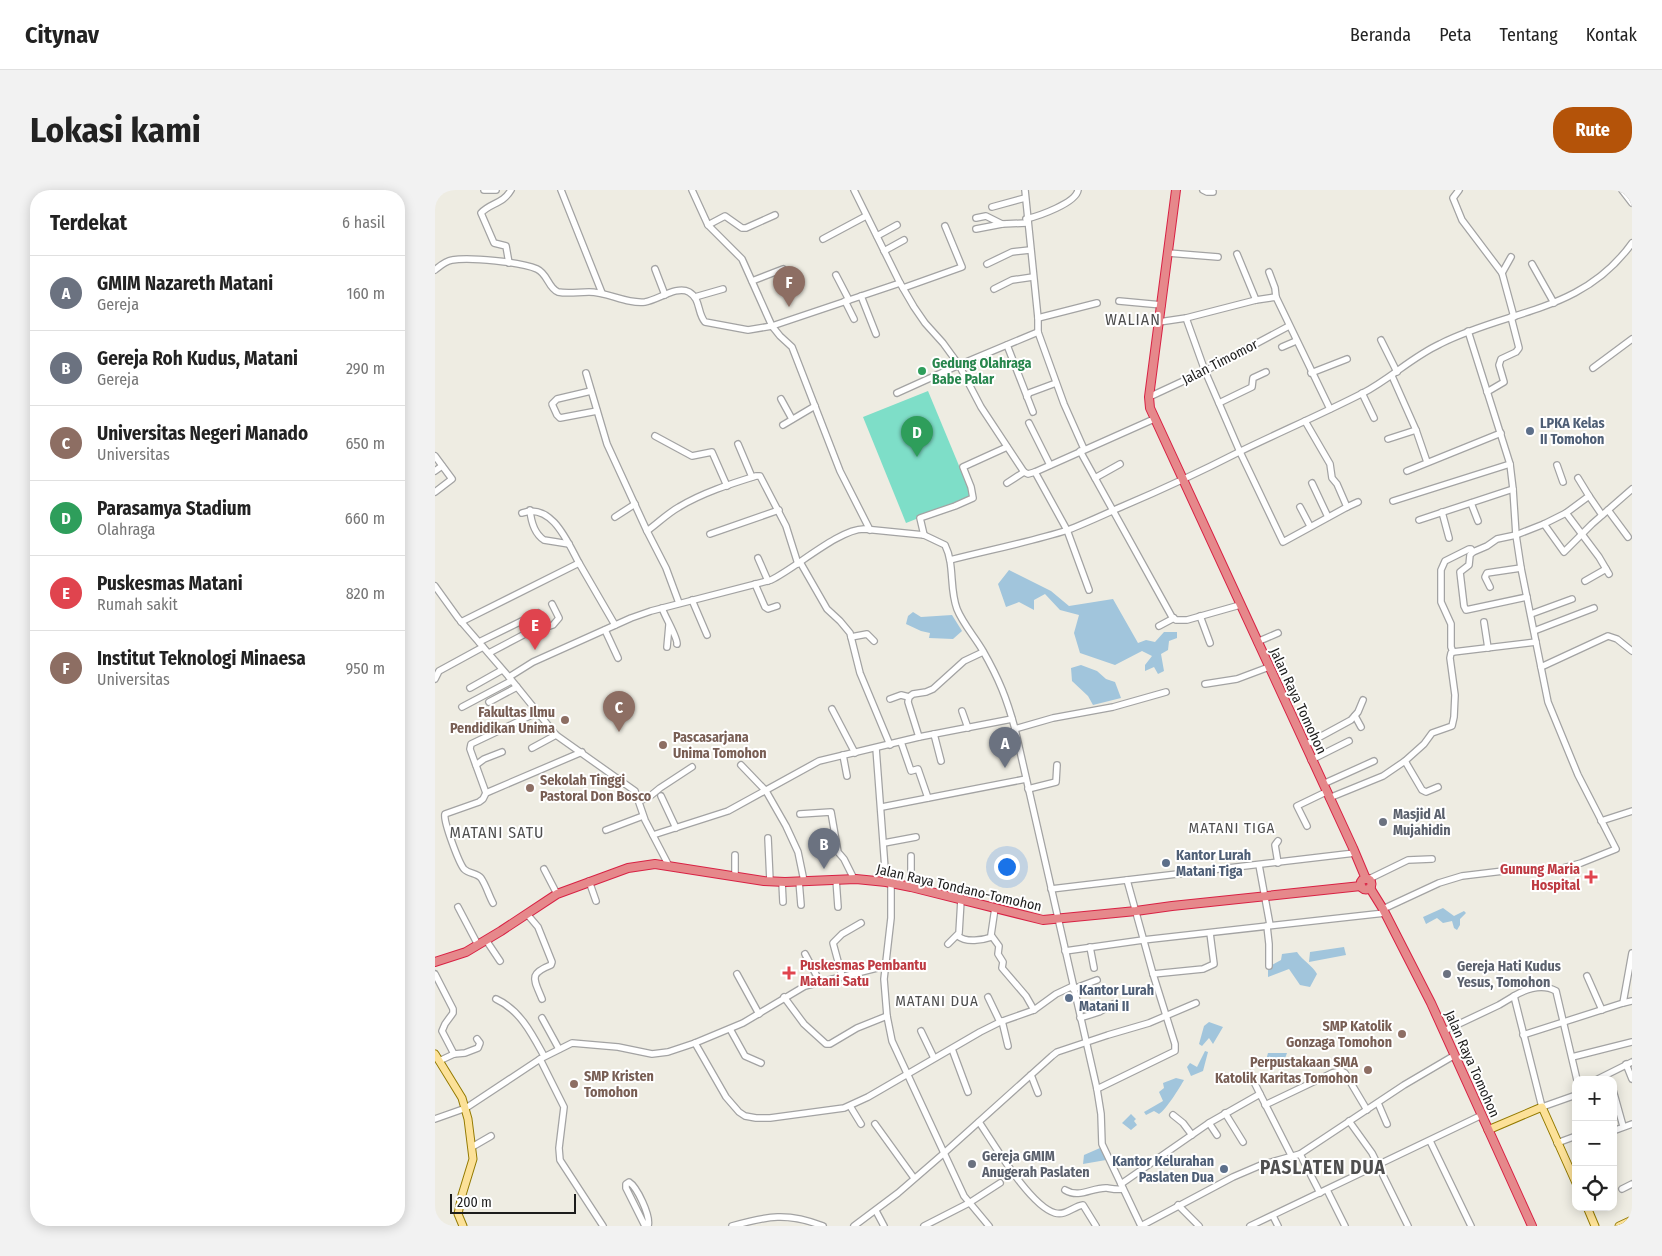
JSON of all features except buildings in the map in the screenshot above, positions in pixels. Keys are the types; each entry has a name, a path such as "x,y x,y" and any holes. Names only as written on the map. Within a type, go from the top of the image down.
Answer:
{"highway":[{"path":"1149,397 1176,190"},
{"name":"Jalan Raya Tomohon","path":"1149,397 1154,419 1355,853 1365,881 1364,890 1370,888 1384,911 1444,1031 1532,1226"},
{"name":"Jalan Raya Tondano-Tomohon","path":"435,962 466,952 557,894 629,868 655,864 782,882 853,879 889,883 1043,920 1136,912 1172,906 1351,888 1365,881"}],"main road":[{"path":"437,1058 462,1098 466,1108 473,1159 462,1195 459,1214 463,1226"},
{"path":"1488,1130 1542,1107 1572,1175"},
{"path":"1589,1211 1595,1226"},
{"path":"1619,1226 1632,1220"}],"street":[{"path":"484,190 496,190"},
{"path":"509,263 506,246 494,243 481,213 503,200 511,190"},
{"path":"561,190 603,293"},
{"path":"692,190 708,225 737,253 746,266 772,326 792,347 840,471 870,530"},
{"path":"854,190 902,286 925,323 959,365 981,407 1024,472 1028,474 1035,472 1154,419"},
{"path":"1025,190 1038,332 1082,450 1095,478 1168,611 1176,620 1181,621 1240,606"},
{"path":"976,229 1027,221 1073,199 1078,194 1078,190"},
{"path":"1203,190 1213,192"},
{"path":"1459,190 1453,198 1459,215 1501,273 1519,348 1516,352 1501,359 1499,365 1504,382 1487,392"},
{"path":"1622,190 1632,203"},
{"path":"992,207 1025,198"},
{"path":"708,225 725,216 742,228 746,228 775,215"},
{"path":"823,239 867,216"},
{"path":"976,218 986,216 1002,224"},
{"path":"877,236 897,224"},
{"path":"435,270 452,260 525,265 537,269 545,275 554,290 558,292 603,293 636,302 653,300 681,290 687,291 695,297 702,318 708,323 748,330 772,326 847,300 962,268 945,226"},
{"path":"884,251 904,240"},
{"path":"950,560 1067,530 1183,480 1362,393 1395,374 1433,347 1468,331 1553,303 1587,286 1607,272 1632,243"},
{"path":"987,264 1013,252 1030,250"},
{"path":"1168,253 1218,257"},
{"path":"1237,254 1256,300"},
{"path":"1501,273 1511,257"},
{"path":"1532,264 1553,303"},
{"path":"655,269 665,296"},
{"path":"752,281 783,269"},
{"path":"1269,272 1276,297 1329,409"},
{"path":"836,275 854,319"},
{"path":"994,289 1012,280 1033,277"},
{"path":"695,297 723,289"},
{"path":"861,296 876,334"},
{"path":"1159,322 1186,318 1256,300 1276,297"},
{"path":"1119,301 1161,305"},
{"path":"1037,318 1097,303"},
{"path":"1186,318 1205,371 1240,452 1283,542 1358,502"},
{"name":"Jalan Timomor","path":"1149,397 1205,371 1289,326"},
{"path":"1065,951 1384,911 1439,883 1462,876 1519,869 1559,869 1616,849 1579,775 1553,715 1541,667 1521,568 1516,535 1510,464 1468,331"},
{"path":"897,393 1038,332"},
{"path":"1593,368 1632,339"},
{"path":"1381,340 1427,462"},
{"path":"1282,347 1296,341"},
{"path":"1007,345 1033,412"},
{"path":"1311,373 1347,359"},
{"path":"1219,403 1252,387 1253,378 1266,372"},
{"path":"586,373 607,444 666,568 679,604"},
{"path":"1027,397 1029,393 1056,383"},
{"path":"591,391 557,399 552,404 553,408 560,418 597,410"},
{"path":"1362,393 1374,418"},
{"path":"781,399 792,420"},
{"path":"783,425 815,406"},
{"path":"1305,421 1330,464 1332,478 1337,484 1347,508"},
{"path":"1029,423 1050,465"},
{"path":"1388,439 1416,430"},
{"path":"1407,471 1501,433"},
{"path":"655,436 692,456 711,452 727,486"},
{"path":"738,444 751,478"},
{"path":"924,535 920,518 973,498 963,467 1007,447"},
{"path":"435,456 452,479 435,492"},
{"path":"1095,478 1120,464"},
{"path":"1393,501 1510,464"},
{"path":"1557,465 1563,482"},
{"path":"435,471 442,466"},
{"path":"1007,483 1024,472"},
{"path":"1035,472 1067,530 1089,590"},
{"path":"647,530 677,508 727,486 760,476 779,510 799,563 827,610 846,626 851,637 860,673 890,745"},
{"path":"1578,478 1602,515"},
{"path":"1312,483 1328,517"},
{"path":"1419,520 1513,489"},
{"path":"1544,524 1564,552 1581,534 1632,489"},
{"path":"1527,597 1466,610 1461,570 1469,565 1470,555 1473,552 1497,539 1516,535 1544,524 1566,513 1589,496"},
{"path":"1471,503 1478,522"},
{"path":"615,517 635,504"},
{"path":"1301,507 1310,526"},
{"path":"530,510 536,532 541,538 569,544"},
{"path":"522,513 530,510 539,512 547,516 562,532 615,625"},
{"path":"710,534 779,510"},
{"path":"1608,510 1628,537"},
{"path":"1442,512 1449,538"},
{"path":"1566,513 1608,572 1585,581"},
{"path":"462,706 510,679 533,662 615,625 651,611 768,581 799,563 821,547 861,529 924,535 945,545 950,560 953,593 957,610 983,652 1005,695 1015,729 1073,988 1087,1042 1101,1114 1102,1144 1141,1226 1178,1205 1249,1170 1300,1154 1410,1081 1455,1055"},
{"path":"1307,826 1297,806 1383,776 1405,761 1432,734 1449,728 1453,724 1455,695 1450,658 1453,652 1451,647 1451,624 1441,602 1441,570 1442,564 1449,558 1469,549 1473,552"},
{"path":"757,558 768,581"},
{"path":"461,622 579,563"},
{"path":"1490,588 1485,577 1487,573 1521,568"},
{"path":"755,584 765,607 768,609 777,606"},
{"path":"435,586 461,622 556,735 633,789 643,816 669,866"},
{"path":"1531,614 1572,598"},
{"path":"692,600 707,635"},
{"path":"489,653 525,634 553,625 559,618 552,604"},
{"path":"662,608 677,638 677,644"},
{"path":"1534,631 1594,608"},
{"path":"479,642 538,613"},
{"path":"1200,616 1210,643"},
{"path":"1159,626 1174,618"},
{"path":"1484,622 1488,648"},
{"path":"667,647 669,625"},
{"path":"605,630 618,658"},
{"path":"1257,642 1278,633"},
{"path":"851,637 867,634 874,641"},
{"path":"1541,667 1608,636 1617,639 1632,651"},
{"path":"1453,652 1536,642"},
{"path":"435,679 439,671 483,647"},
{"path":"890,699 901,695 909,697 933,689 964,661 983,652"},
{"path":"1205,684 1242,678 1269,667"},
{"path":"470,688 502,670"},
{"path":"489,702 517,687"},
{"path":"1015,729 1053,718 1113,707 1166,692"},
{"path":"909,697 908,702 919,737"},
{"path":"1305,745 1355,716 1363,700"},
{"path":"832,709 855,753"},
{"path":"962,711 968,728"},
{"path":"486,793 470,749 471,744 538,712"},
{"path":"1355,716 1361,727"},
{"path":"653,835 728,811 819,761 919,737 1012,719"},
{"path":"934,734 941,761"},
{"path":"532,748 556,735"},
{"path":"1311,760 1349,741"},
{"path":"901,742 911,771 918,769 928,798"},
{"path":"876,748 891,918 885,966 885,992 892,1041 943,1154 969,1204 989,1226"},
{"path":"476,765 484,759 502,752"},
{"path":"493,904 481,878 467,871 463,866 443,816 447,812 482,800 486,793 582,752"},
{"path":"843,756 847,776"},
{"path":"1323,784 1374,761"},
{"path":"1405,761 1422,790 1426,792 1438,787"},
{"path":"741,765 766,791 798,852 801,905"},
{"path":"1028,789 1056,782 1057,765"},
{"path":"639,801 649,797 692,767"},
{"path":"882,807 1026,780"},
{"path":"661,796 676,828"},
{"path":"1601,821 1632,811"},
{"path":"800,814 831,812 838,852 844,859 853,879"},
{"path":"606,830 643,816"},
{"path":"884,843 917,837"},
{"path":"768,838 770,881"},
{"path":"1278,841 1275,845 1278,863"},
{"path":"1051,889 1355,853"},
{"path":"735,855 735,875"},
{"path":"911,856 911,887"},
{"path":"1365,881 1408,860 1433,859"},
{"path":"1259,865 1266,896 1269,926 1269,966"},
{"path":"544,869 557,894"},
{"path":"835,879 838,906"},
{"path":"1097,1089 1175,1051 1175,1044 1127,880"},
{"path":"589,881 596,901"},
{"path":"782,882 783,902"},
{"path":"948,944 958,936 960,930 961,900"},
{"path":"457,907 478,945"},
{"path":"995,908 992,936 999,946 998,954 1003,962 1002,968 1026,996 1034,1010"},
{"path":"527,914 539,930 552,962 551,965 539,970 535,975 536,985 542,999"},
{"path":"842,976 833,943 842,934 861,923"},
{"path":"1153,974 1203,969 1214,964 1210,933"},
{"path":"958,936 965,940 987,939 992,936"},
{"path":"486,940 500,961"},
{"path":"1090,947 1094,968"},
{"path":"1623,1002 1632,953"},
{"path":"805,954 820,982"},
{"path":"435,1119 466,1108 542,1057 572,1043 623,1048 656,1054 695,1043 730,1029 805,986 885,966"},
{"path":"435,974 453,1009 453,1014 442,1031 454,1054"},
{"path":"737,974 759,1014"},
{"path":"1587,976 1602,1010"},
{"path":"695,1043 726,1097 745,1116 770,1118 850,1106 1001,1021 1034,1010 1056,994 1097,980"},
{"path":"1444,1031 1531,988 1554,990 1557,994 1576,1076"},
{"path":"1513,996 1542,1107 1572,1096"},
{"path":"784,997 804,1024 826,1044 830,1044 857,1028 887,1016"},
{"path":"987,997 1001,1021 1008,1046"},
{"path":"496,999 505,1003 520,1017 527,1026 542,1057 564,1107 559,1148 561,1160 603,1226"},
{"path":"1523,1035 1623,1002 1632,1001"},
{"path":"854,1226 943,1154 1057,1052 1149,1023 1196,1003"},
{"path":"1080,1018 1099,1012 1113,1004"},
{"path":"542,1018 559,1049"},
{"path":"730,1029 745,1056 761,1063"},
{"path":"921,1031 934,1058"},
{"path":"437,1058 465,1053 478,1048 479,1043 477,1039"},
{"path":"1572,1057 1632,1042"},
{"path":"952,1049 968,1092"},
{"path":"1602,1076 1629,1063 1632,1079"},
{"path":"1265,1105 1332,1073 1341,1072 1345,1073 1367,1110"},
{"path":"1251,1074 1292,1156"},
{"path":"1031,1075 1038,1093"},
{"path":"1410,1081 1413,1088"},
{"path":"1065,1190 1080,1194 1107,1188 1113,1191 1122,1187 1209,1123 1260,1094"},
{"path":"1378,1103 1387,1124"},
{"path":"1617,1104 1623,1126"},
{"path":"850,1106 861,1124"},
{"path":"1225,1113 1243,1142"},
{"path":"1173,1115 1183,1123 1192,1135"},
{"path":"1250,1226 1482,1115"},
{"path":"1349,1121 1370,1149 1409,1226"},
{"path":"979,1122 1009,1168 1047,1208 1054,1213 1060,1214 1083,1205"},
{"path":"1209,1123 1217,1135"},
{"path":"875,1124 914,1178"},
{"path":"1617,1129 1632,1124"},
{"path":"472,1147 491,1136"},
{"path":"1557,1143 1572,1137"},
{"path":"1430,1141 1471,1226"},
{"path":"1300,1154 1320,1193"},
{"path":"628,1183 632,1184 646,1210 649,1219 646,1226 626,1188 625,1185 628,1183"},
{"path":"924,1226 969,1204 1000,1183"},
{"path":"1622,1189 1632,1184"},
{"path":"1327,1190 1345,1226"},
{"path":"1080,1194 1083,1205 1096,1226"},
{"path":"1178,1205 1199,1226"},
{"path":"876,1210 884,1226"},
{"path":"732,1226 785,1216 823,1226"},
{"path":"1273,1216 1278,1226"}],"shaded area":[{"path":"928,391 972,497 906,523 863,417"},
{"path":"1009,570 1051,591 1069,606 1113,599 1138,643 1146,640 1155,642 1164,632 1177,632 1177,638 1169,641 1168,650 1161,654 1164,671 1158,674 1154,667 1145,671 1145,665 1152,656 1142,651 1115,665 1080,653 1074,633 1079,615 1060,610 1045,594 1034,600 1034,610 1019,602 1006,607 998,584"},
{"path":"913,612 921,617 952,615 962,631 953,639 929,638 930,633 906,624 908,616"},
{"path":"1081,665 1097,671 1106,679 1115,682 1121,698 1093,705 1088,696 1072,681 1071,668"},
{"path":"1443,908 1454,916 1464,911 1466,913 1460,919 1460,925 1457,930 1454,928 1452,921 1443,923 1437,918 1426,924 1423,917"},
{"path":"1344,947 1346,955 1309,962 1310,952"},
{"path":"1297,952 1317,974 1310,987 1300,985 1289,969 1268,977 1268,967 1281,960 1282,954"},
{"path":"1209,1022 1223,1027 1213,1044 1209,1038 1202,1046 1199,1044 1204,1026"},
{"path":"1205,1051 1208,1052 1203,1071 1191,1076 1187,1067 1190,1063 1197,1067"},
{"path":"1268,1053 1287,1053 1284,1061 1266,1060"},
{"path":"1176,1078 1184,1080 1165,1108 1159,1114 1154,1111 1146,1115 1144,1112 1163,1101 1159,1092 1164,1088 1163,1083"},
{"path":"1131,1114 1136,1119 1134,1121 1137,1125 1131,1130 1122,1123"},
{"path":"1100,1148 1106,1160 1083,1164 1084,1155"}],"place":[{"name":"Institut Teknologi Minaesa","path":"789,307"},
{"name":"Gedung Olahraga Babe Palar","path":"922,371"},
{"name":"LPKA Kelas II Tomohon","path":"1530,431"},
{"name":"Parasamya Stadium","path":"917,457"},
{"name":"Puskesmas Matani","path":"535,650"},
{"name":"Fakultas Ilmu Pendidikan Unima","path":"565,720"},
{"name":"Universitas Negeri Manado","path":"619,732"},
{"name":"Pascasarjana Unima Tomohon","path":"663,745"},
{"name":"GMIM Nazareth Matani","path":"1005,768"},
{"name":"Sekolah Tinggi Pastoral Don Bosco","path":"530,788"},
{"name":"Masjid Al Mujahidin","path":"1383,822"},
{"name":"Kantor Lurah Matani Tiga","path":"1166,863"},
{"name":"Gereja Roh Kudus, Matani","path":"824,869"},
{"name":"Gunung Maria Hospital","path":"1591,877"},
{"name":"Puskesmas Pembantu Matani Satu","path":"789,973"},
{"name":"Gereja Hati Kudus Yesus, Tomohon","path":"1447,974"},
{"name":"Kantor Lurah Matani II","path":"1069,998"},
{"name":"SMP Katolik Gonzaga Tomohon","path":"1402,1034"},
{"name":"Perpustakaan SMA Katolik Karitas Tomohon","path":"1368,1070"},
{"name":"SMP Kristen Tomohon","path":"574,1084"},
{"name":"Gereja GMIM Anugerah Paslaten","path":"972,1164"},
{"name":"Kantor Kelurahan Paslaten Dua","path":"1224,1169"}],"district":[{"name":"WALIAN","path":"1133,319"},
{"name":"MATANI TIGA","path":"1232,828"},
{"name":"MATANI SATU","path":"497,832"},
{"name":"MATANI DUA","path":"937,1001"},
{"name":"PASLATEN DUA","path":"1323,1167"}]}
